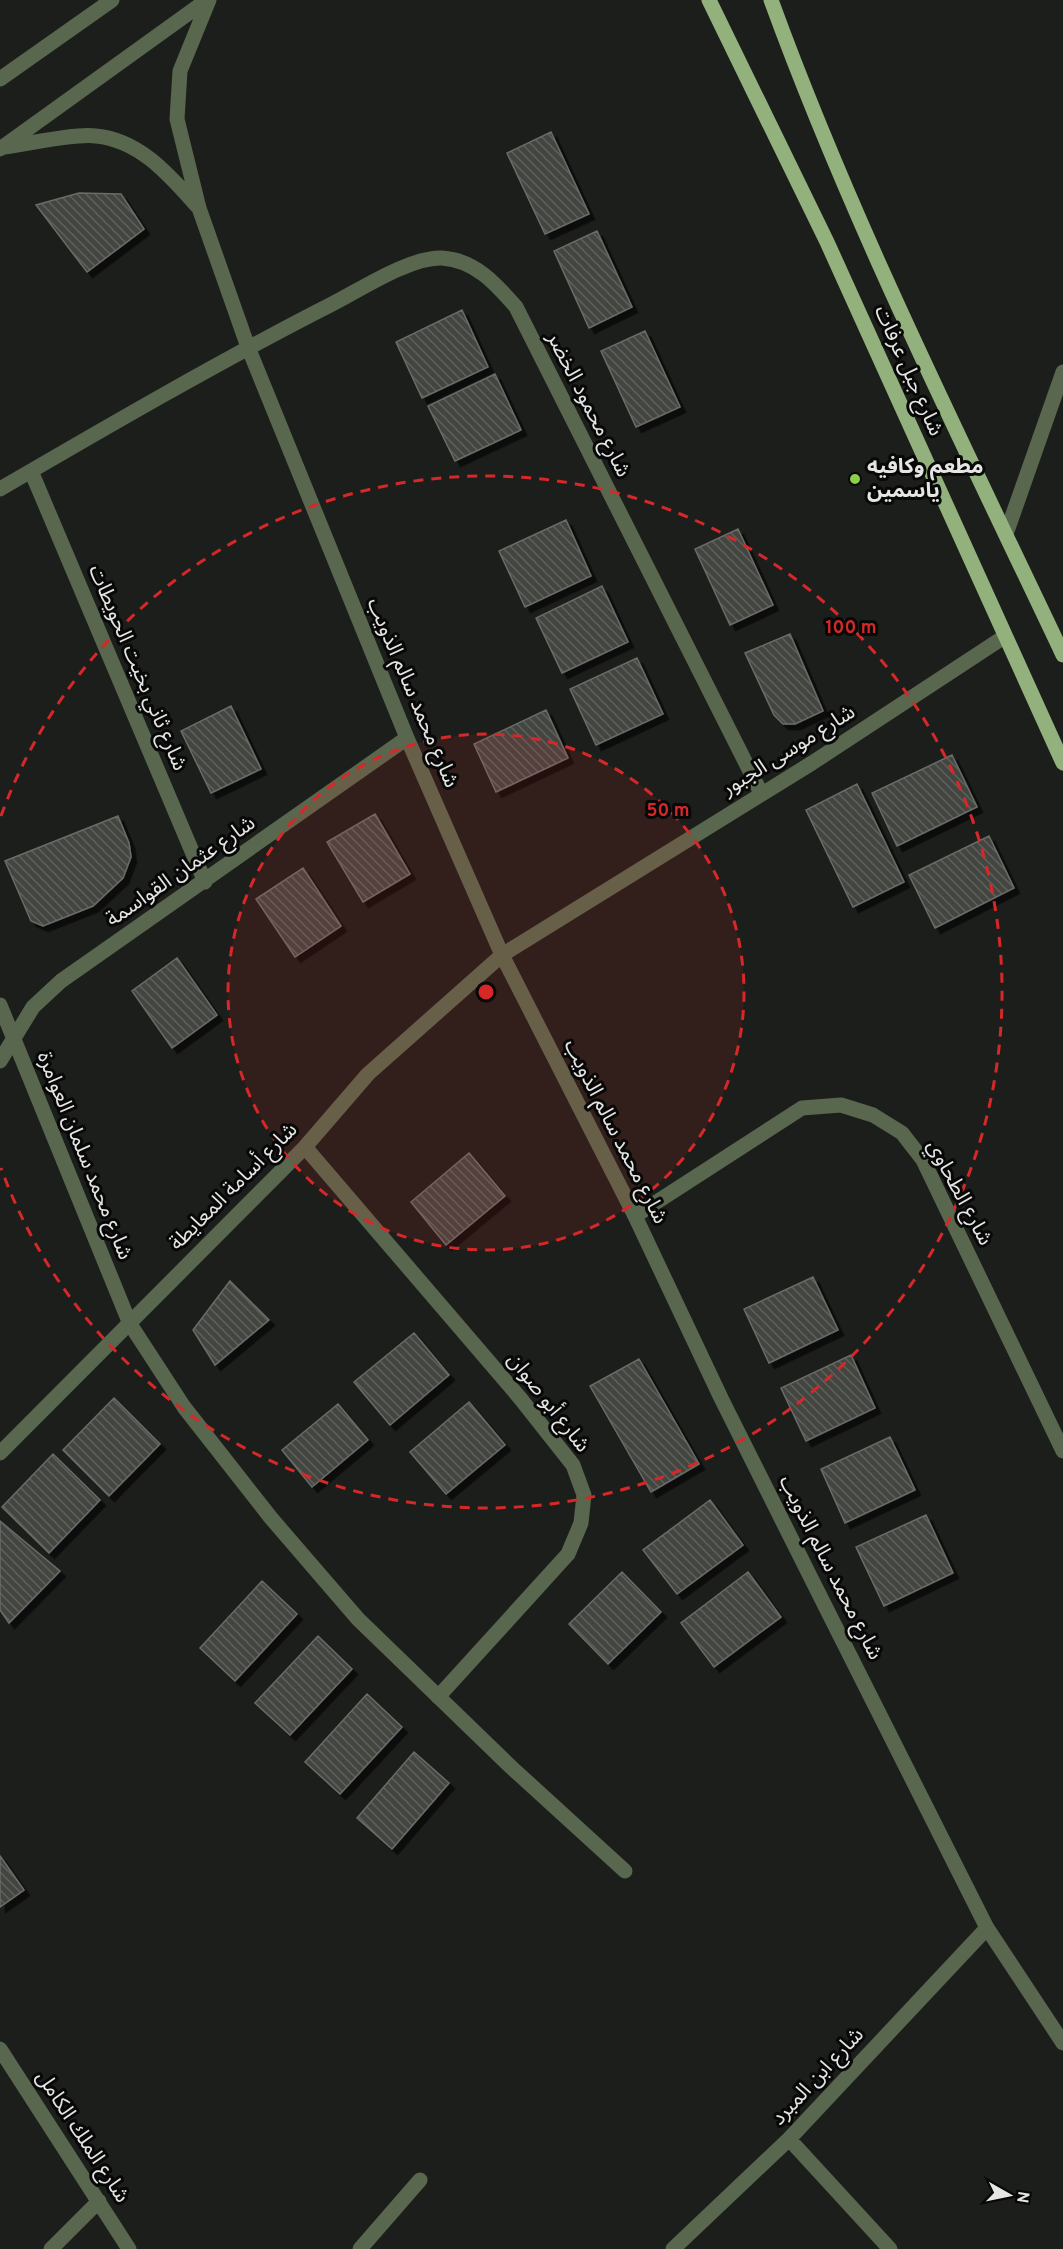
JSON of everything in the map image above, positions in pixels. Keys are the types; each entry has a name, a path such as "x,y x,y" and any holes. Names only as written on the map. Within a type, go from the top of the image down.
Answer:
{"main road":[{"name":"شارع جبل عرفات","path":"709,0 827,242 1063,763"},
{"name":"شارع جبل عرفات","path":"771,0 803,88 898,307 1063,655"}],"street":[{"path":"0,79 112,0"},
{"path":"1,148 208,0"},
{"name":"شارع محمد سالم الذويب","path":"208,0 180,71 177,119 199,208 248,347 406,738 502,955 635,1216 721,1398 987,1928 1063,2043"},
{"name":"شارع محمد سالم الذويب","path":"1,148 95,135 124,142 148,157 170,176 199,208"},
{"name":"شارع محمود الخضر","path":"248,347 417,263 442,258 481,270 516,307 761,793"},
{"path":"0,489 248,347"},
{"path":"1006,534 1063,372"},
{"name":"شارع ثاني بخيت الحويطات","path":"31,471 205,882"},
{"name":"شارع موسى الجبور","path":"502,955 882,718 1004,637"},
{"name":"شارع عثمان القواسمة","path":"0,1061 33,1007 61,981 205,882 406,738"},
{"name":"شارع أسامة المعايطة","path":"0,1453 305,1147 368,1074 502,955"},
{"name":"شارع محمد سلمان العوامرة","path":"0,1005 130,1324"},
{"name":"شارع الطحاوي","path":"635,1216 802,1108 841,1106 873,1115 902,1134 923,1161 1063,1451"},
{"name":"شارع أبو صوان","path":"305,1147 520,1398 573,1465 584,1495 581,1523 568,1554 438,1697"},
{"path":"130,1324 184,1407 271,1518 358,1619 438,1697 625,1871"},
{"name":"شارع ابن المبرد","path":"674,2249 789,2139 987,1928"},
{"name":"شارع الملك الكامل","path":"0,2049 129,2249"},
{"path":"789,2139 890,2249"},
{"path":"360,2249 420,2180"},
{"path":"51,2249 99,2201"}],"building":[{"path":"551,132 589,214 545,234 507,153"},
{"path":"79,193 121,194 144,229 87,272 36,205"},
{"path":"597,231 632,307 589,328 554,251"},
{"path":"462,310 488,367 422,398 396,342"},
{"path":"645,331 680,407 636,427 601,351"},
{"path":"495,374 521,430 455,461 428,406"},
{"path":"566,520 591,576 525,607 499,551"},
{"path":"738,529 773,605 730,625 695,549"},
{"path":"602,586 628,642 562,673 536,618"},
{"path":"790,634 823,711 795,724 783,724 774,715 745,653"},
{"path":"637,658 663,714 596,745 570,689"},
{"path":"231,706 261,769 211,793 181,731"},
{"path":"546,710 568,758 496,792 474,744"},
{"path":"952,755 977,807 897,846 872,793"},
{"path":"857,784 904,882 853,907 806,810"},
{"path":"375,814 410,874 363,902 327,842"},
{"path":"118,816 129,843 131,857 123,878 93,906 43,926 31,921 5,861"},
{"path":"989,836 1014,888 935,928 909,875"},
{"path":"303,868 341,926 295,957 256,899"},
{"path":"177,958 217,1015 172,1048 132,991"},
{"path":"469,1153 505,1196 446,1245 411,1202"},
{"path":"813,1277 838,1330 769,1363 744,1309"},
{"path":"230,1281 269,1320 215,1365 193,1330"},
{"path":"414,1333 449,1375 390,1425 354,1382"},
{"path":"851,1355 875,1408 806,1441 781,1388"},
{"path":"639,1359 699,1464 651,1492 590,1386"},
{"path":"114,1398 160,1444 109,1496 63,1450"},
{"path":"469,1402 505,1445 446,1494 410,1452"},
{"path":"338,1404 368,1440 312,1487 282,1450"},
{"path":"890,1437 915,1490 845,1523 821,1469"},
{"path":"53,1454 100,1500 49,1553 2,1507"},
{"path":"710,1500 743,1545 677,1594 643,1550"},
{"path":"926,1515 953,1573 884,1606 856,1547"},
{"path":"0,1521 60,1571 9,1623 0,1610"},
{"path":"622,1572 661,1612 608,1664 569,1624"},
{"path":"748,1572 781,1617 714,1667 681,1623"},
{"path":"262,1581 297,1614 235,1681 200,1648"},
{"path":"318,1636 352,1669 290,1735 255,1703"},
{"path":"367,1694 402,1727 340,1794 305,1762"},
{"path":"414,1752 449,1783 392,1849 357,1818"},
{"path":"0,1856 24,1890 0,1907"}],"place":[{"name":"مطعم وكافيه ياسمين","path":"855,479"}]}
